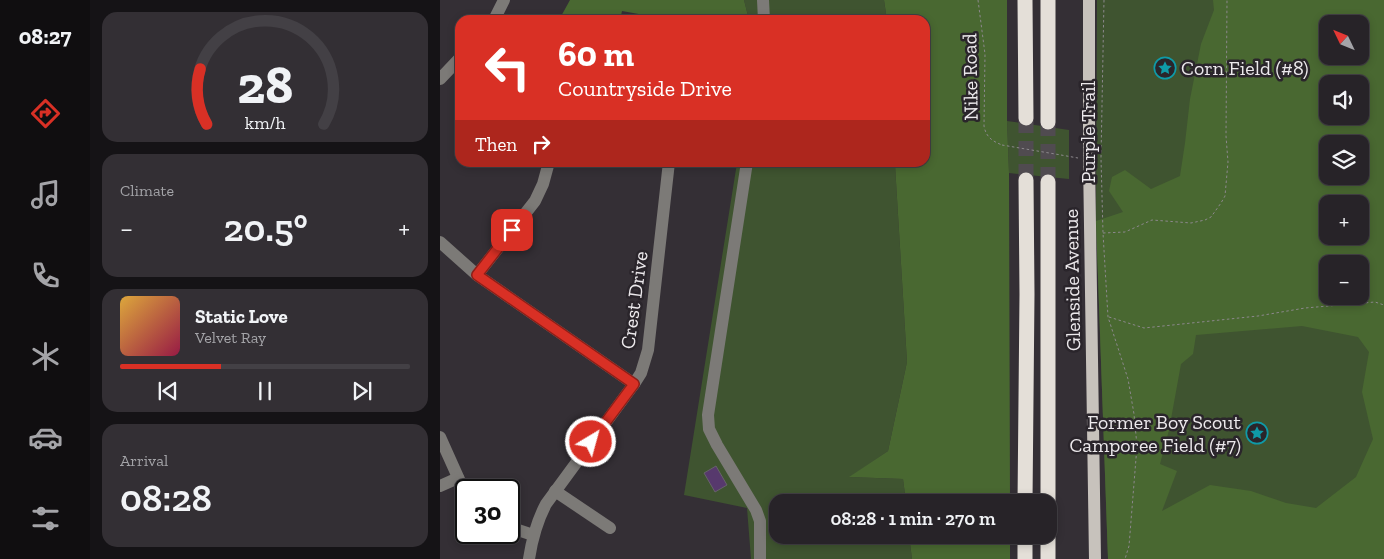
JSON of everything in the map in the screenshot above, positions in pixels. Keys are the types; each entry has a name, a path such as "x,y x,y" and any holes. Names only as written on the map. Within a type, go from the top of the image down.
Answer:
{"highway":[{"path":"1024,0 1026,118"},
{"path":"1048,0 1048,122"},
{"path":"1025,494 1026,180"},
{"path":"1048,182 1048,559"},
{"path":"1025,544 1026,559"}],"main road":[{"name":"Glenside Avenue","path":"1088,0 1088,160 1095,559"}],"street":[{"path":"496,15 504,0"},
{"path":"763,0 764,15"},
{"path":"440,78 455,63"},
{"path":"477,275 535,201 543,184 548,167"},
{"name":"Crest Drive","path":"529,559 533,535 540,515 555,491 634,384 640,373 648,350 668,167"},
{"path":"746,167 708,415 709,429 756,510 760,521 760,559"},
{"path":"440,242 477,275 634,384"},
{"path":"440,437 458,478 440,486"},
{"path":"555,491 610,528"},
{"path":"520,530 533,535"}],"path":[{"name":"Nike Road","path":"978,0 985,54 984,126 990,139 1002,145 1088,160"},
{"name":"Purple Trail","path":"1104,0 1101,158 1108,317 1128,379 1137,446 1129,546 1124,559"},
{"path":"1103,233 1125,232 1152,220 1191,223 1205,220 1212,217 1225,196 1228,162 1226,136 1227,0"},
{"path":"1108,317 1144,328 1258,316 1305,308 1376,302 1384,305"}],"green space":[{"path":"570,0 744,0 748,15 644,15 622,11 621,15 562,15"},
{"path":"744,0 884,0 886,15 748,15"},
{"path":"884,0 1007,0 1010,494 905,494 903,479 849,477 888,451 907,362 895,167 930,167 930,15 886,15"},
{"path":"1097,0 1384,0 1384,559 1108,559 1096,221"},
{"path":"1213,0 1384,0 1384,559 1108,559 1096,221 1123,212 1109,191 1112,177 1125,170 1151,189 1180,176 1190,99 1201,44 1214,10","holes":["1302,326 1358,337 1369,352 1362,392 1373,439 1356,477 1316,508 1286,503 1251,491 1210,485 1162,511 1177,471 1160,464 1169,430 1181,364 1193,354 1196,335"]},
{"path":"1007,121 1069,130 1069,179 1009,173"},
{"path":"736,167 895,167 907,362 888,451 850,477 903,479 905,494 769,494 769,544 910,544 912,559 751,559 747,508 684,495"},
{"path":"910,544 1010,544 1010,559 912,559"}],"building":[{"path":"716,466 727,485 715,492 704,473"}],"tunnel":[{"path":"1026,118 1026,180"},
{"path":"1048,122 1048,182"}],"place":[{"name":"Corn Field (#8)","path":"1165,68"},
{"name":"Former Boy Scout Camporee Field (#7)","path":"1257,433"}],"route":[{"path":"512,230 477,275 634,384 591,442"}]}
